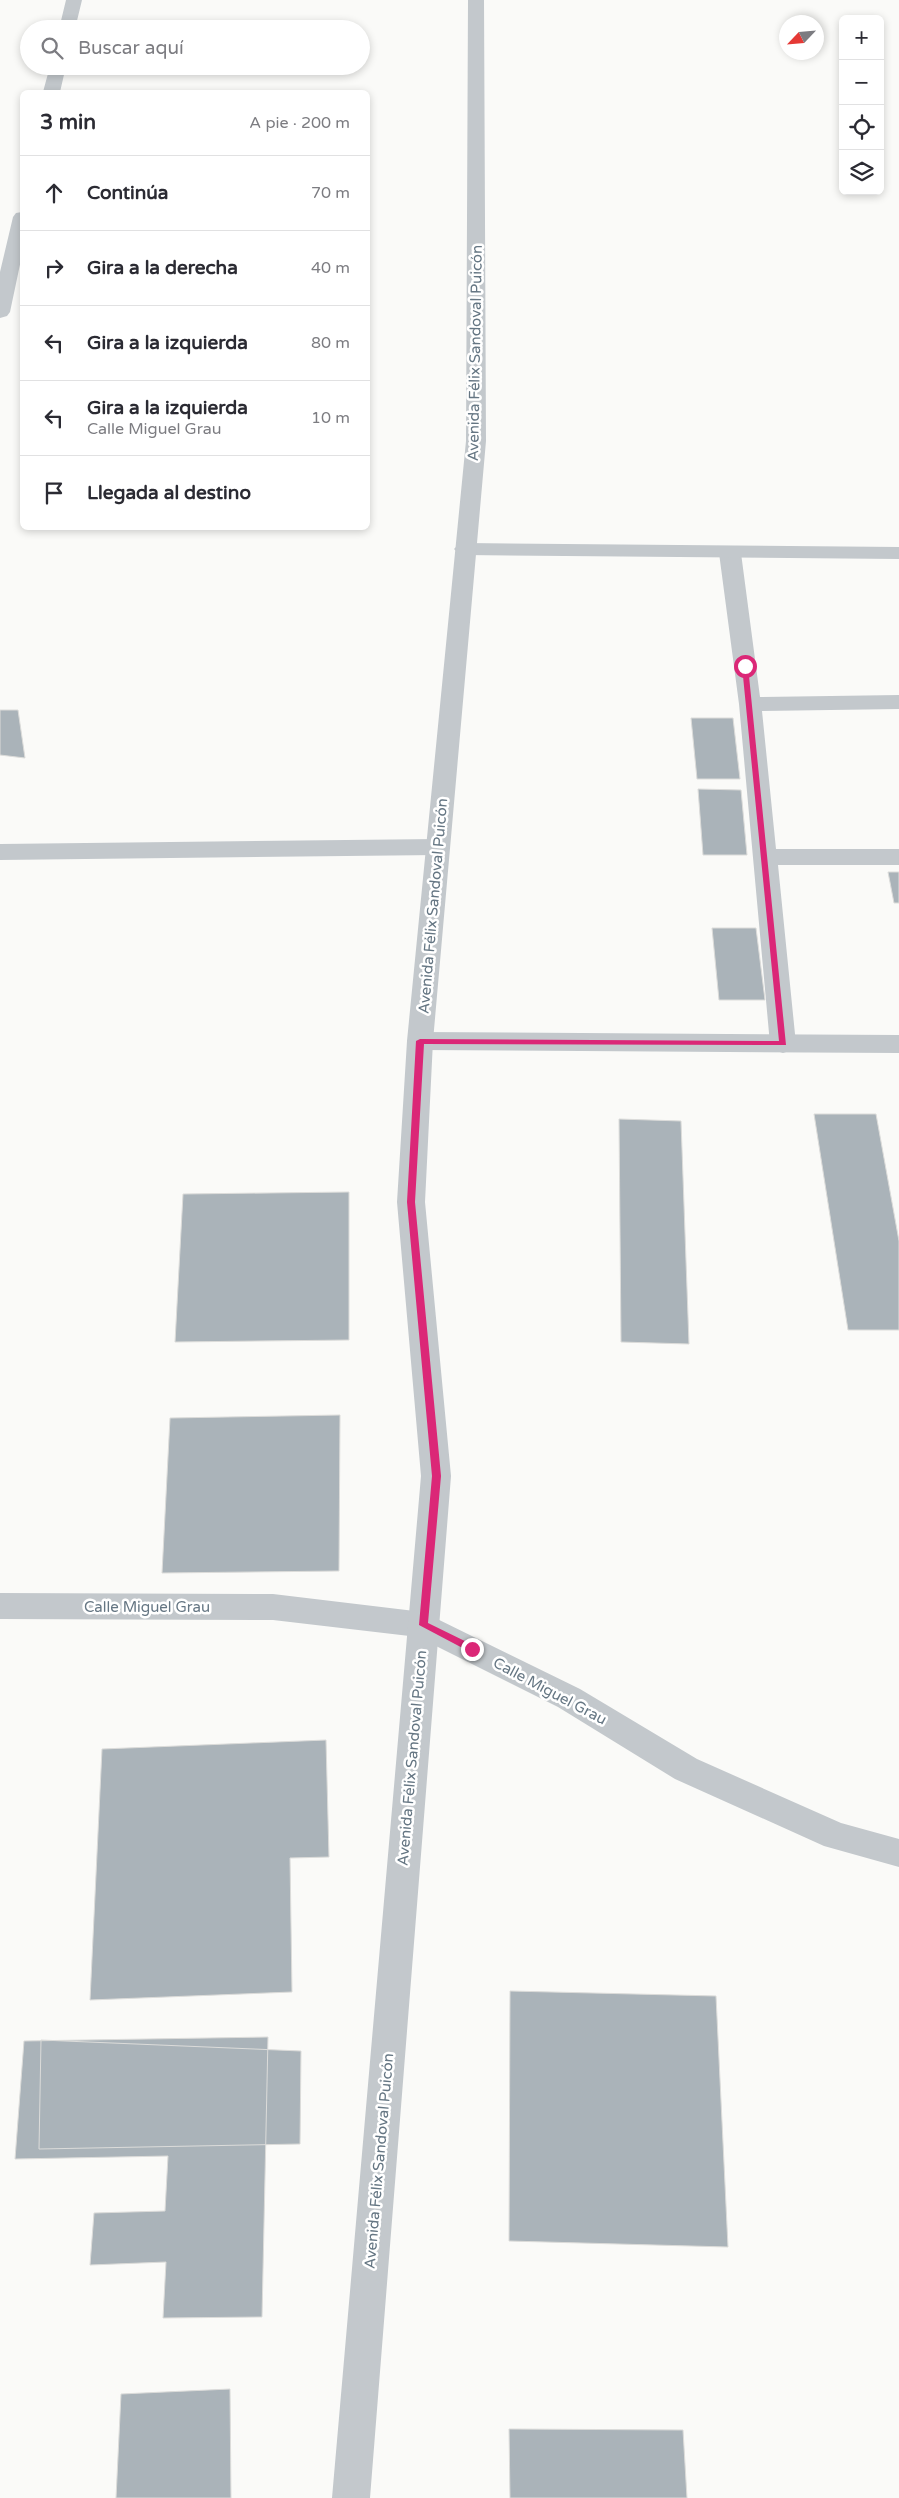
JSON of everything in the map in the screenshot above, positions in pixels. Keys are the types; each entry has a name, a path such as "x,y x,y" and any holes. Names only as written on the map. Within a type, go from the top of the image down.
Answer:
{"street":[{"path":"69,20 74,0"},
{"name":"Avenida Félix Sandoval Puicón","path":"351,2498 436,1476 411,1202 420,1041 476,441 476,0"},
{"path":"52,90 56,75"},
{"path":"0,312 20,226"},
{"path":"465,549 730,553 899,553"},
{"path":"730,553 750,704 783,1044"},
{"path":"750,704 899,702"},
{"path":"0,852 438,848"},
{"path":"765,857 899,857"},
{"path":"420,1041 899,1044"},
{"name":"Calle Miguel Grau","path":"0,1606 273,1607 424,1625 569,1698 686,1769 836,1836 899,1853"}],"building":[{"path":"0,710 18,710 25,758 0,755"},
{"path":"691,718 733,718 740,779 697,779"},
{"path":"698,789 741,790 747,855 703,855"},
{"path":"888,872 899,872 899,903 894,903"},
{"path":"712,928 756,928 765,1000 719,1000"},
{"path":"814,1114 876,1114 899,1241 899,1330 848,1330"},
{"path":"619,1119 681,1121 689,1344 621,1342"},
{"path":"349,1192 349,1340 175,1342 183,1194"},
{"path":"340,1415 339,1571 162,1573 170,1418"},
{"path":"326,1740 329,1857 290,1858 292,1992 90,2000 102,1749"},
{"path":"510,1991 716,1996 728,2247 509,2241"},
{"path":"268,2037 262,2317 163,2318 166,2262 90,2265 94,2213 165,2211 168,2156 15,2159 24,2041"},
{"path":"41,2040 301,2051 300,2144 39,2149"},
{"path":"230,2389 231,2498 116,2498 121,2394"},
{"path":"509,2429 683,2430 687,2498 510,2498"}],"route":[{"path":"472,1649 424,1625 436,1476 411,1202 420,1041 783,1044 745,666"}]}
